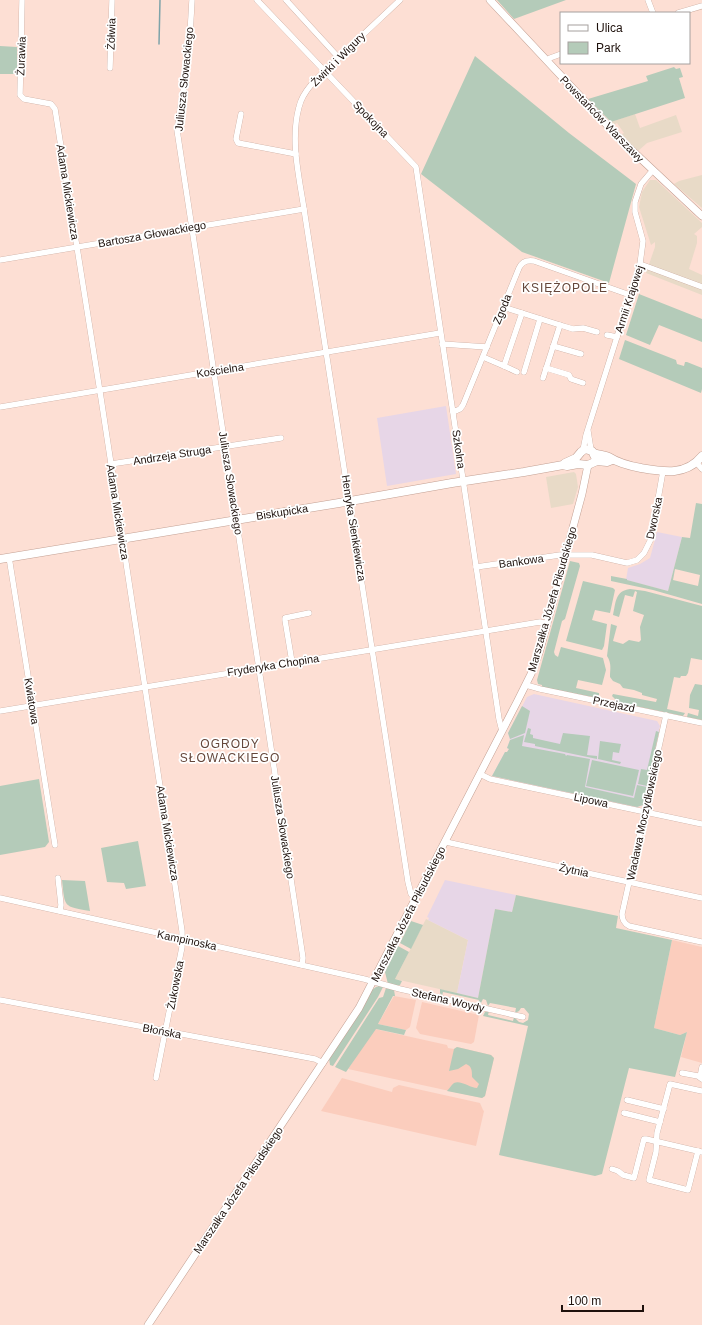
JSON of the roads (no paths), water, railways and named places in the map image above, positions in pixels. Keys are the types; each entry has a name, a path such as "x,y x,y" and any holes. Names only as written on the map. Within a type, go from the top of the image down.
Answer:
{"main road":[{"name":"Biskupicka","path":"563,465 587,452 638,467 663,472 684,469 696,462"},
{"path":"587,452 595,457 588,464 579,460 587,452"},
{"path":"696,462 702,456"},
{"name":"Biskupicka","path":"0,559 350,502 463,481 563,465 588,464 599,460 607,462 612,460"}],"street":[{"name":"Żurawia","path":"22,0 20,94 24,99 35,101"},
{"name":"Żółwia","path":"110,68 112,0"},
{"name":"Juliusza Słowackiego","path":"192,0 189,52 177,130 303,958 302,965"},
{"name":"Spokojna","path":"257,0 416,167"},
{"path":"286,0 339,58"},
{"name":"Żwirki i Wigury","path":"296,154 296,121 299,106 308,89 324,71 400,0"},
{"name":"Powstańców Warszawy","path":"490,0 623,142 702,216"},
{"path":"648,0 653,12"},
{"path":"681,12 702,6"},
{"path":"547,61 551,57 560,54"},
{"name":"Adama Mickiewicza","path":"35,101 51,104 55,109 111,464 183,939"},
{"path":"241,114 236,139 238,143 296,154"},
{"name":"Henryka Sienkiewicza","path":"296,154 408,882 411,895 416,898"},
{"name":"Szkolna","path":"416,167 440,333 502,731"},
{"name":"Armii Krajowej","path":"587,452 590,422 640,264 643,241 635,202 641,184 653,170"},
{"name":"Bartosza Głowackiego","path":"0,260 304,209"},
{"name":"Zgoda","path":"453,412 460,409 463,405 521,264 528,261 534,261 630,295"},
{"path":"640,264 702,287"},
{"path":"503,307 573,329 583,328 597,332"},
{"path":"504,366 522,313"},
{"path":"524,372 540,319"},
{"path":"543,378 560,325"},
{"name":"Kościelna","path":"0,407 440,333"},
{"path":"607,335 617,337"},
{"path":"442,344 487,347"},
{"path":"553,346 581,354"},
{"path":"483,357 517,372"},
{"path":"546,368 570,375 571,379 583,383"},
{"name":"Andrzeja Struga","path":"111,464 281,438"},
{"path":"696,462 702,469"},
{"name":"Marszałka Józefa Piłsudskiego","path":"148,1325 358,1008 446,842 526,685 537,658 566,555 582,494 588,464"},
{"name":"Dworska","path":"566,555 592,555 627,563 640,558 647,549 651,538 663,472"},
{"name":"Bankowa","path":"476,567 566,555"},
{"name":"Kwiatowa","path":"10,557 55,845"},
{"path":"292,662 285,618 309,613"},
{"name":"Fryderyka Chopina","path":"0,711 540,622 547,624"},
{"name":"Przejazd","path":"526,685 702,723"},
{"name":"Wacława Moczydłowskiego","path":"666,715 622,914 624,921 629,926 702,942"},
{"name":"Lipowa","path":"480,774 490,779 702,824"},
{"name":"Żytnia","path":"446,842 702,898"},
{"path":"58,878 61,906 60,912"},
{"name":"Kampinoska","path":"0,898 373,981"},
{"name":"Żukowska","path":"156,1078 183,939"},
{"name":"Stefana Woydy","path":"373,981 400,989 523,1017"},
{"name":"Błońska","path":"0,1000 315,1059 323,1063"},
{"path":"682,1073 701,1078 702,1067"},
{"path":"612,1169 617,1170 623,1175 634,1178 644,1140 657,1141 700,1152 688,1190 649,1180 657,1141 660,1122 670,1084 702,1091"},
{"path":"627,1100 664,1109"},
{"path":"624,1113 660,1122"}],"waterway":[{"path":"159,44 160,0"}],"district":[{"name":"KSIĘŻOPOLE","path":"565,288"},
{"name":"OGRODY SŁOWACKIEGO","path":"230,751"}]}
